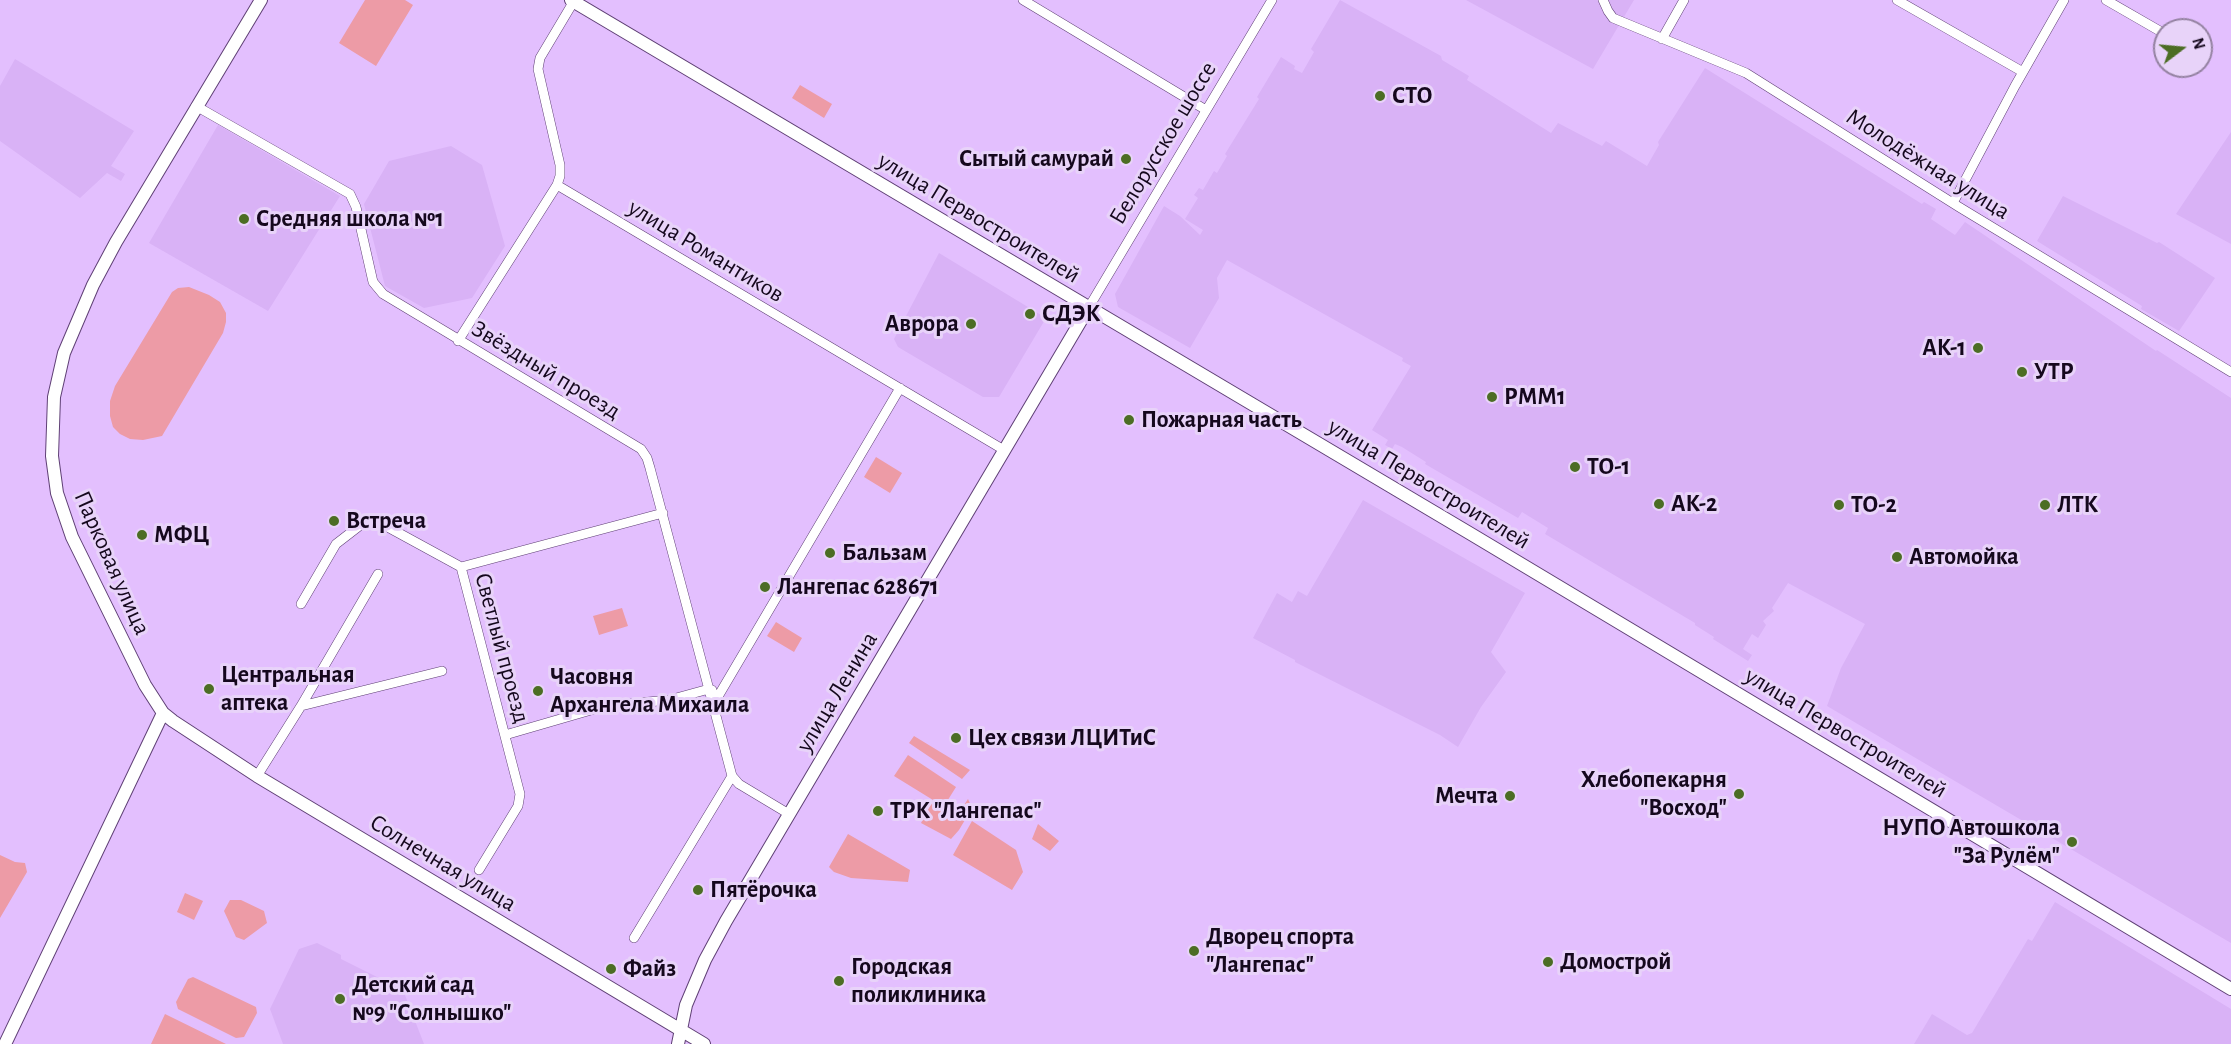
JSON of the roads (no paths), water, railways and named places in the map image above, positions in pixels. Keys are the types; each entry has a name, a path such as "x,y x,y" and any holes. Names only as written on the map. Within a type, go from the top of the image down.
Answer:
{"street":[{"name":"Парковая улица","path":"164,713 154,700 130,655 66,523 54,475 51,418 64,353 93,285 196,106 261,0"},
{"path":"1023,0 1206,110"},
{"name":"Белорусское шоссе","path":"1089,307 1272,0"},
{"name":"Молодёжная улица","path":"1603,0 1613,18 1746,73 1953,203 2231,372"},
{"path":"1662,39 1684,0"},
{"path":"1897,0 2023,72"},
{"path":"1953,203 2064,0"},
{"path":"2106,0 2153,27"},
{"path":"458,341 557,185 560,165 538,69 540,58 572,1"},
{"name":"улица Первостроителей","path":"572,1 1585,601 2231,989"},
{"name":"Звёздный проезд","path":"196,106 350,194 356,207 373,282 383,294 641,449 647,458 663,513 732,776"},
{"name":"улица Романтиков","path":"557,185 1004,450"},
{"name":"улица Ленина","path":"678,1044 686,1005 705,960 1089,307"},
{"path":"713,705 900,388"},
{"path":"461,567 663,513"},
{"name":"Светлый проезд","path":"301,604 336,544 367,520 373,519 461,567 520,800 479,870"},
{"path":"257,776 378,574"},
{"path":"301,706 442,671"},
{"path":"505,735 605,706 669,700 709,689 720,694"},
{"path":"5,1044 164,713"},
{"name":"Солнечная улица","path":"164,713 182,728 257,776 704,1044"},
{"path":"634,938 732,776 739,784 789,814"}],"place":[{"name":"СТО","path":"1380,96"},
{"name":"Сытый самурай","path":"1126,159"},
{"name":"Средняя школа №1","path":"244,219"},
{"name":"СДЭК","path":"1030,314"},
{"name":"Аврора","path":"971,324"},
{"name":"АК-1","path":"1978,348"},
{"name":"УТР","path":"2022,372"},
{"name":"РММ1","path":"1492,397"},
{"name":"Пожарная часть","path":"1129,420"},
{"name":"ТО-1","path":"1575,467"},
{"name":"АК-2","path":"1659,504"},
{"name":"ТО-2","path":"1839,505"},
{"name":"ЛТК","path":"2045,505"},
{"name":"Встреча","path":"334,521"},
{"name":"МФЦ","path":"142,535"},
{"name":"Бальзам","path":"830,553"},
{"name":"Автомойка","path":"1897,557"},
{"name":"Лангепас 628671","path":"765,587"},
{"name":"Центральная аптека","path":"209,689"},
{"name":"Часовня Архангела Михаила","path":"538,691"},
{"name":"Цех связи ЛЦИТиС","path":"956,738"},
{"name":"Хлебопекарня \"Восход\"","path":"1739,794"},
{"name":"Мечта","path":"1510,796"},
{"name":"ТРК \"Лангепас\"","path":"878,811"},
{"name":"НУПО Автошкола \"За Рулём\"","path":"2072,842"},
{"name":"Пятёрочка","path":"698,890"},
{"name":"Дворец спорта \"Лангепас\"","path":"1194,951"},
{"name":"Домострой","path":"1548,962"},
{"name":"Файз","path":"611,969"},
{"name":"Городская поликлиника","path":"839,981"},
{"name":"Детский сад №9 \"Солнышко\"","path":"340,999"}]}
